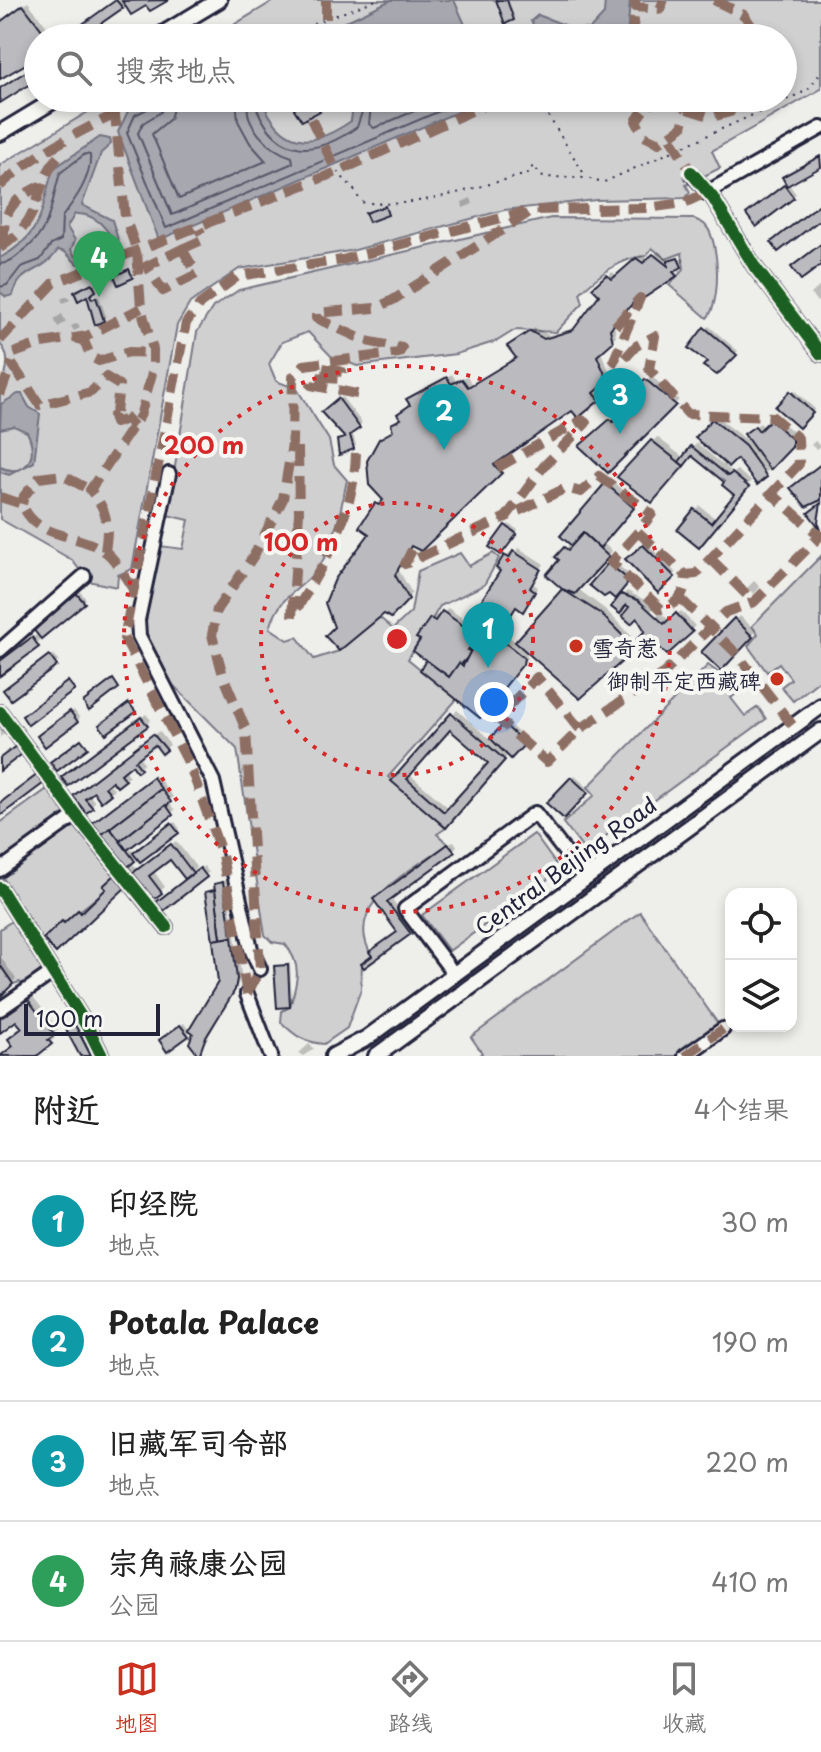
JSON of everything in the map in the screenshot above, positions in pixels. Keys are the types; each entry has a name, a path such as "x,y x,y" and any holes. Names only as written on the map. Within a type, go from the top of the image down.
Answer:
{"main road":[{"path":"179,24 219,0"},
{"path":"0,133 35,112"},
{"name":"Central Beijing Road","path":"333,1056 367,1038 821,706"},
{"name":"Central Beijing Road","path":"376,1056 821,731"}],"street":[{"path":"706,193 821,128"},
{"path":"692,174 713,198 754,266 821,354"},
{"path":"169,474 138,620 139,636 213,781 251,949 260,969"},
{"path":"0,650 84,576"},
{"path":"0,712 76,815 166,927"},
{"path":"454,974 405,909 535,813 585,878"},
{"path":"0,870 76,815"},
{"path":"0,888 102,1056"},
{"path":"0,1009 53,972"},
{"path":"247,994 271,1056"},
{"path":"685,1056 723,1029"}],"path":[{"path":"313,24 376,0"},
{"path":"797,95 808,90 821,72"},
{"path":"545,112 587,178"},
{"path":"337,172 353,188 361,202 390,206 423,201 528,174 533,166 543,177 587,178 602,183 678,152 762,112"}],"shaded area":[{"path":"275,0 821,0 821,89 797,103 797,24 235,24"},
{"path":"88,112 781,112 712,151 720,168 686,185 690,192 686,198 596,200 504,210 355,250 239,269 190,303 177,325 132,569 118,575 117,587 88,581 72,560 0,519 0,387 7,365 6,354 0,344 0,165"},
{"path":"551,218 694,219 702,223 711,234 716,258 717,287 712,311 707,318 669,285 684,269 682,253 666,259 652,248 646,256 619,264 602,274 580,293 583,303 556,332 515,330 497,341 456,354 357,366 331,356 308,332 282,342 269,364 276,381 297,389 329,440 334,465 347,480 326,556 313,574 286,598 270,628 288,640 297,637 314,659 339,651 379,617 393,629 411,612 418,571 460,553 469,566 493,553 499,558 484,585 440,606 408,659 457,699 388,777 446,828 437,834 448,844 400,877 373,904 365,920 365,937 372,956 362,964 361,989 347,1028 324,1044 311,1042 295,1035 281,1022 282,1011 290,1007 293,998 296,967 285,944 272,942 265,935 237,749 165,677 142,630 160,546 183,549 189,520 167,515 197,332 213,307 239,290"},
{"path":"821,556 821,679 793,701 781,687 791,679 779,663 767,672 748,646 758,634 752,626"},
{"path":"708,665 720,674 725,671 741,690 731,698 745,716 758,707 766,719 585,851 563,823 595,795 588,787"},
{"path":"50,787 66,808 66,816 0,865 0,823"},
{"path":"75,825 127,884 116,874 103,886 106,889 40,942 2,876"},
{"path":"534,834 560,870 449,951 422,915"},
{"path":"640,912 721,1028 681,1056 478,1056 482,1053 471,1037"},
{"path":"13,920 43,969 22,985 20,982 13,984 0,965 0,929"}],"water":[{"path":"391,0 454,0 465,24 340,24"},
{"path":"605,0 630,0 628,24 595,24 604,14"},
{"path":"538,15 562,24 533,24 531,21"},
{"path":"128,112 268,112 282,131 302,140 314,139 338,129 351,121 352,112 457,112 159,240 118,132"},
{"path":"100,137 110,139 111,144 101,153 82,205 112,220 121,249 106,261 77,264 65,252 58,250 46,263 21,280 13,295 6,297 0,292 0,258 15,249 33,230 53,169","holes":["75,214 95,219 108,233 115,245 109,253 75,256 71,250 75,240 67,227"]},
{"path":"22,394 29,407 40,414 34,462 9,475 0,472 0,467 18,470 24,467 32,448 27,432 14,426 0,429 1,404"}],"building":[{"path":"116,0 123,8 100,24 83,24"},
{"path":"169,0 150,11 146,6 131,15 122,1"},
{"path":"496,0 507,0 514,20 505,24"},
{"path":"23,5 37,24 24,24 24,65 0,79 0,22"},
{"path":"24,73 24,88 0,103 0,88"},
{"path":"296,112 318,112 302,121"},
{"path":"820,156 821,167 787,186 782,177"},
{"path":"784,185 794,198 756,227 746,214"},
{"path":"821,203 821,219 778,252 771,242"},
{"path":"385,206 388,215 369,222 365,213"},
{"path":"821,244 821,265 801,280 791,267"},
{"path":"653,254 668,266 668,261 678,258 682,267 673,272 677,276 644,298 640,295 610,329 613,342 597,356 608,381 594,393 600,400 578,418 572,411 494,465 502,473 421,551 411,546 395,575 409,599 391,618 384,614 339,651 325,636 334,627 325,603 335,579 369,534 359,527 375,503 379,505 383,500 369,485 367,461 379,439 393,431 391,424 401,419 397,414 410,405 406,399 447,377 451,384 462,379 468,387 516,358 507,346 530,331 544,339 573,330 599,295 592,288 606,275 612,279 636,258 643,263"},
{"path":"129,269 133,278 118,285 114,276"},
{"path":"92,283 96,291 90,295 92,299 96,297 104,321 95,325 87,296 78,301 74,292"},
{"path":"704,327 737,355 717,375 703,366 707,362 688,348"},
{"path":"645,379 676,405 608,473 579,446 610,419 613,422 630,407 624,401"},
{"path":"790,391 813,413 799,428 775,407"},
{"path":"338,398 360,428 350,435 354,449 339,455 337,440 345,438 321,412"},
{"path":"712,419 745,446 767,477 757,485 737,459 729,467 695,438"},
{"path":"770,420 792,439 792,447 770,470 744,434 755,426 759,431"},
{"path":"651,440 684,466 652,503 617,477"},
{"path":"691,446 728,476 732,473 749,487 699,548 677,530 694,509 711,523 734,495 722,485 724,482 692,456 684,466 679,462"},
{"path":"821,464 821,500 806,507 790,488"},
{"path":"605,483 634,508 600,548 583,533 572,546 560,536"},
{"path":"821,503 818,522 821,530 808,513"},
{"path":"505,525 517,534 501,555 489,547"},
{"path":"583,533 609,557 575,594 562,589 546,575 559,560 555,557 564,547 568,550"},
{"path":"643,545 675,577 658,593 625,559"},
{"path":"513,551 541,569 530,588 535,592 523,612 516,607 506,623 487,610 490,606 481,601 500,571 496,568 504,555 509,558"},
{"path":"608,563 630,581 615,599 609,594 604,597 589,585"},
{"name":"雪奇惹","path":"562,589 601,614 636,649 580,699 515,642"},
{"path":"76,593 85,603 41,639 33,629"},
{"path":"621,594 638,600 664,624 676,613 693,632 667,655 658,646 644,658 632,644 645,631 637,618 631,624 622,616 629,607 626,605 620,614 611,607"},
{"path":"442,611 478,636 468,650 472,653 449,677 413,651 420,640 416,638 430,618 435,621"},
{"path":"472,616 524,658 523,664 480,718 420,670 426,660 449,677 459,663 463,666 478,636 465,627"},
{"path":"734,618 753,637 721,671 701,652"},
{"path":"32,637 39,647 0,676 0,661"},
{"path":"49,655 57,666 11,700 3,690"},
{"path":"113,679 119,688 89,711 83,702"},
{"path":"68,681 75,690 28,725 22,716"},
{"path":"129,703 136,712 106,734 99,725"},
{"path":"70,711 78,722 45,747 37,736"},
{"path":"451,713 505,760 446,828 391,781","holes":["450,730 488,763 444,812 407,779"]},
{"path":"141,717 148,726 68,786 61,777"},
{"path":"504,724 525,744 511,759 490,738"},
{"path":"153,734 167,750 162,754 155,745 135,761 141,769 137,772 132,765 121,774 126,780 117,787 112,781 105,787 111,794 101,802 94,792 85,799 93,808 86,813 73,796"},
{"path":"81,739 88,748 57,771 50,762"},
{"path":"20,743 26,751 0,771 0,758"},
{"path":"42,771 48,780 0,816 0,803"},
{"path":"153,777 161,789 100,836 91,824"},
{"path":"571,777 588,793 564,819 546,803"},
{"path":"161,789 171,802 120,841 110,828"},
{"path":"166,805 173,815 127,850 120,841"},
{"path":"171,823 179,833 140,862 133,853"},
{"path":"110,828 135,861 125,869 100,836"},
{"path":"171,844 193,873 185,879 170,860 149,876 162,893 150,902 130,875"},
{"path":"448,844 455,852 387,902 411,934 364,968 361,964 372,956 369,952 397,932 373,899"},
{"path":"200,868 207,877 162,912 155,903"},
{"path":"116,874 127,886 56,953 43,939 78,910 81,913 106,889 103,886"},
{"path":"223,882 232,937 221,939 214,884"},
{"path":"215,890 221,939 213,940 205,892"},
{"path":"232,937 237,979 235,990 205,1039 199,1056 189,1043 193,1033 189,1030 218,982 213,940"},
{"path":"0,965 13,984 0,997"},
{"path":"288,965 290,1007 277,1008 274,966"},
{"path":"26,997 55,1035 48,1040 52,1044 37,1056 0,1056 13,1046 8,1039 22,1028 16,1021 0,1033 0,1017"},
{"path":"75,1025 91,1056 80,1056 66,1030"},
{"path":"180,1025 189,1036 167,1052 159,1040"}],"marked path":[{"path":"326,0 326,19"},
{"path":"635,0 635,7 660,9 664,0"},
{"path":"714,0 744,15 750,24"},
{"path":"633,24 635,7"},
{"path":"105,551 106,518 90,490 140,416 153,370 153,349 141,308 137,251 125,217 114,112"},
{"path":"0,340 54,283 337,172 469,112"},
{"path":"642,112 636,121 644,136 659,143 682,127 686,112"},
{"path":"696,112 712,117 730,112"},
{"path":"0,186 41,155 115,114"},
{"path":"311,119 337,172"},
{"path":"671,138 691,172"},
{"path":"0,248 26,224 32,213 45,178 61,154 55,144"},
{"path":"5,244 5,224 11,208 16,201 40,186"},
{"path":"247,994 260,969 246,730 223,675 212,635 217,609 253,557 283,499 292,444 293,377 304,365 399,353 402,348 366,341 316,318 316,313 376,308 393,300 533,210 648,208 684,203 706,193"},
{"path":"247,994 222,855 190,766 124,638 186,323 200,304 238,276 342,260 524,212"},
{"path":"182,249 204,239 199,229"},
{"path":"182,249 197,274 163,291 147,266 182,249"},
{"path":"497,468 582,420 586,423 544,466 506,517 566,488 581,492 599,476 652,514 638,532 686,575 696,574 799,464 798,438 773,417 688,414 649,369 655,336 636,346 620,364 614,360 640,298 611,331"},
{"path":"14,353 42,343 87,336 141,308"},
{"path":"76,338 84,341 91,357 99,361 129,352 153,353"},
{"path":"0,395 12,362"},
{"path":"12,364 40,405 91,392 106,377 119,385 116,413"},
{"path":"323,368 342,372 341,379 313,377 311,385 362,395"},
{"path":"124,420 115,423 113,416 121,413 134,426"},
{"path":"298,447 299,513 292,617 326,559 343,519 350,498 356,453"},
{"path":"22,504 24,496 39,478 62,475 90,490"},
{"path":"580,729 537,677 497,718 547,762 580,729 664,673 726,612 754,602 820,536 771,493"},
{"path":"0,497 22,504 38,525 84,541 107,553 133,589"},
{"path":"412,550 405,564 506,517"},
{"path":"638,532 611,562 661,609 680,597 686,575"},
{"path":"711,559 754,602"},
{"path":"680,598 737,654 793,726"},
{"path":"685,1056 723,1029"}],"cycle path":[{"path":"691,172 713,198 754,266 821,354"},
{"path":"0,712 76,815 166,927"},
{"path":"0,888 88,1028 102,1056"}],"place":[{"name":"宗角禄康公园","path":"99,297"},
{"name":"旧藏军司令部","path":"620,434"},
{"name":"Potala Palace","path":"444,450"},
{"name":"雪奇惹","path":"576,646"},
{"name":"印经院","path":"488,668"},
{"name":"御制平定西藏碑","path":"777,679"}]}
